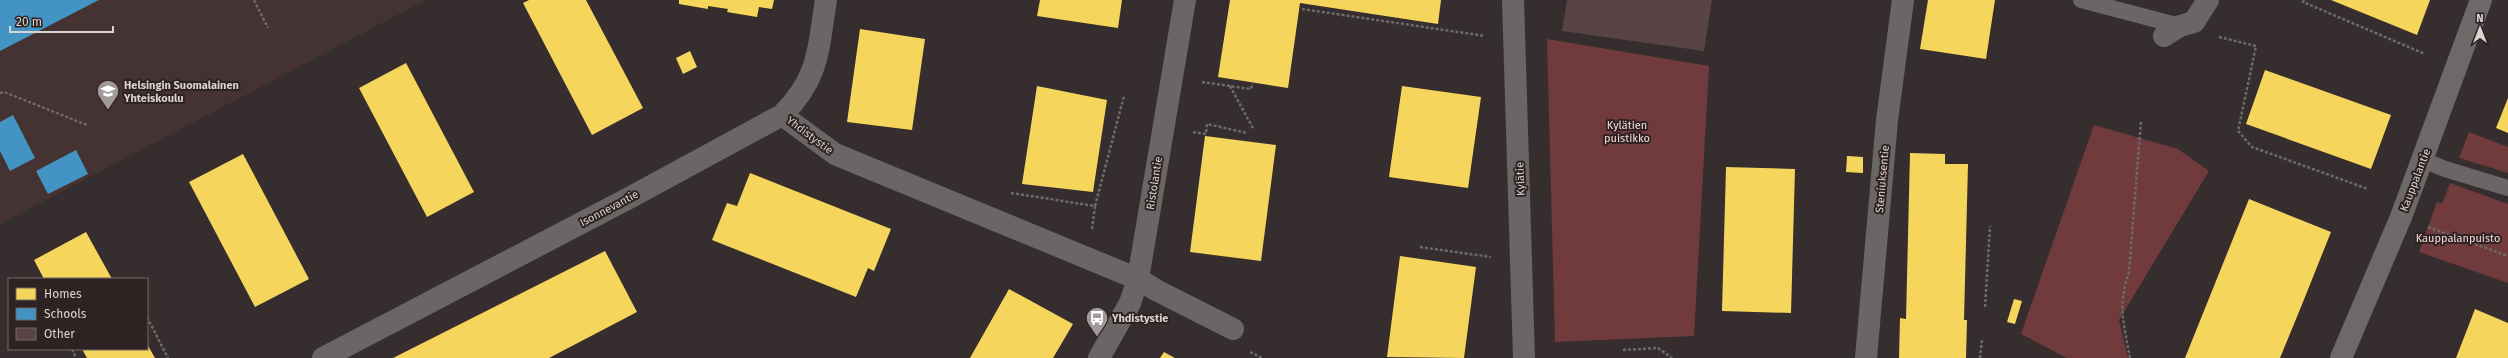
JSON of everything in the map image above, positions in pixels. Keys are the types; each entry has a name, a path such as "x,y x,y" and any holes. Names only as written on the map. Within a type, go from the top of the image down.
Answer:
{"main road":[{"name":"Kauppalantie","path":"2341,358 2401,217 2481,0"}],"street":[{"name":"Isonnevantie","path":"323,358 631,197 782,115 800,97 815,68 826,0"},
{"name":"Ristolantie","path":"1099,358 1130,303 1138,279 1184,0"},
{"name":"Kylätie","path":"1514,0 1523,262 1524,358"},
{"name":"Steniuksentie","path":"1866,358 1887,120 1902,0"},
{"path":"2172,31 2194,22 2208,0"},
{"name":"Yhdistystie","path":"782,115 835,154 1138,279 1156,290 1233,329"}],"lane":[{"path":"2081,0 2172,31"},
{"path":"2423,160 2445,169 2508,188"}],"path":[{"path":"254,0 268,28"},
{"path":"2304,0 2303,2 2425,54"},
{"path":"1302,9 1515,41"},
{"path":"2216,36 2256,46 2238,131 2252,148 2368,189"},
{"path":"1199,81 1251,89 1253,82"},
{"path":"1229,86 1254,130"},
{"path":"0,93 4,92 87,125"},
{"path":"1092,229 1095,206 1124,96"},
{"path":"2130,358 2122,313 2121,294 2129,272 2141,121"},
{"path":"1190,131 1206,134 1207,124 1246,132"},
{"path":"1008,192 1095,206"},
{"path":"1985,307 1990,226"},
{"path":"2436,230 2508,256"},
{"path":"1420,247 1523,262"},
{"path":"148,319 168,358"},
{"path":"1980,358 1982,339"},
{"path":"1623,350 1658,348 1672,358"},
{"path":"1250,352 1262,358"}],"shaded area":[{"name":"Helsingin Suomalainen Yhteiskoulu","path":"0,0 426,0 0,224"}],"green space":[{"name":"Kylätien puistikko","path":"1547,39 1709,66 1694,336 1555,342"},
{"path":"2094,125 2178,149 2209,171 2119,320 2128,358 2067,358 2021,334"},
{"path":"2469,132 2508,147 2508,173 2459,158"},
{"name":"Kauppalanpuisto","path":"2450,183 2508,204 2508,283 2419,252 2437,202 2442,204"}],"building: Homes":[{"path":"529,0 586,0 643,108 592,135 523,3"},
{"path":"679,0 774,0 772,9 759,7 757,17 727,12 728,9 708,6 708,9 679,4"},
{"path":"1040,0 1122,0 1118,28 1037,16"},
{"path":"1230,0 1441,0 1438,24 1300,3 1288,88 1218,77"},
{"path":"1928,0 1995,0 1986,59 1920,49"},
{"path":"2331,0 2430,0 2417,35"},
{"path":"860,29 925,39 912,130 847,122"},
{"path":"690,51 697,67 683,74 676,58"},
{"path":"406,63 474,192 427,217 359,88"},
{"path":"2265,70 2391,115 2371,169 2246,124"},
{"path":"1037,86 1107,100 1093,192 1022,184"},
{"path":"1402,86 1481,97 1468,188 1389,177"},
{"path":"2508,98 2508,133 2496,128"},
{"path":"1205,136 1276,145 1261,261 1190,252"},
{"path":"1910,153 1945,154 1945,164 1968,164 1964,320 1967,320 1966,358 1899,358 1900,318 1906,319"},
{"path":"243,154 309,279 255,307 189,182"},
{"path":"1847,156 1863,157 1863,173 1846,172"},
{"path":"1726,167 1795,169 1791,313 1722,311"},
{"path":"750,173 891,229 874,271 868,268 856,297 712,240 727,203 737,206"},
{"path":"2249,199 2331,232 2303,302 2280,358 2185,358"},
{"path":"86,232 111,278 43,278 34,260"},
{"path":"605,251 637,312 549,358 393,358"},
{"path":"1400,256 1476,267 1464,358 1387,357"},
{"path":"1009,289 1073,324 1053,358 970,358"},
{"path":"2014,299 2022,301 2015,324 2007,322"},
{"path":"2475,309 2508,323 2508,358 2456,358"},
{"path":"148,346 155,358 87,358 83,350 148,350"},
{"path":"1164,352 1175,358 1160,358"}],"building: Schools":[{"path":"0,0 99,0 0,51"},
{"path":"13,115 35,158 10,171 0,151 0,122"},
{"path":"76,150 88,174 48,194 36,171"}],"building: Other":[{"path":"1567,0 1712,0 1704,51 1562,31"}],"place":[{"name":"Helsingin Suomalainen Yhteiskoulu","path":"108,110"},
{"name":"Yhdistystie","path":"1097,338"}]}
